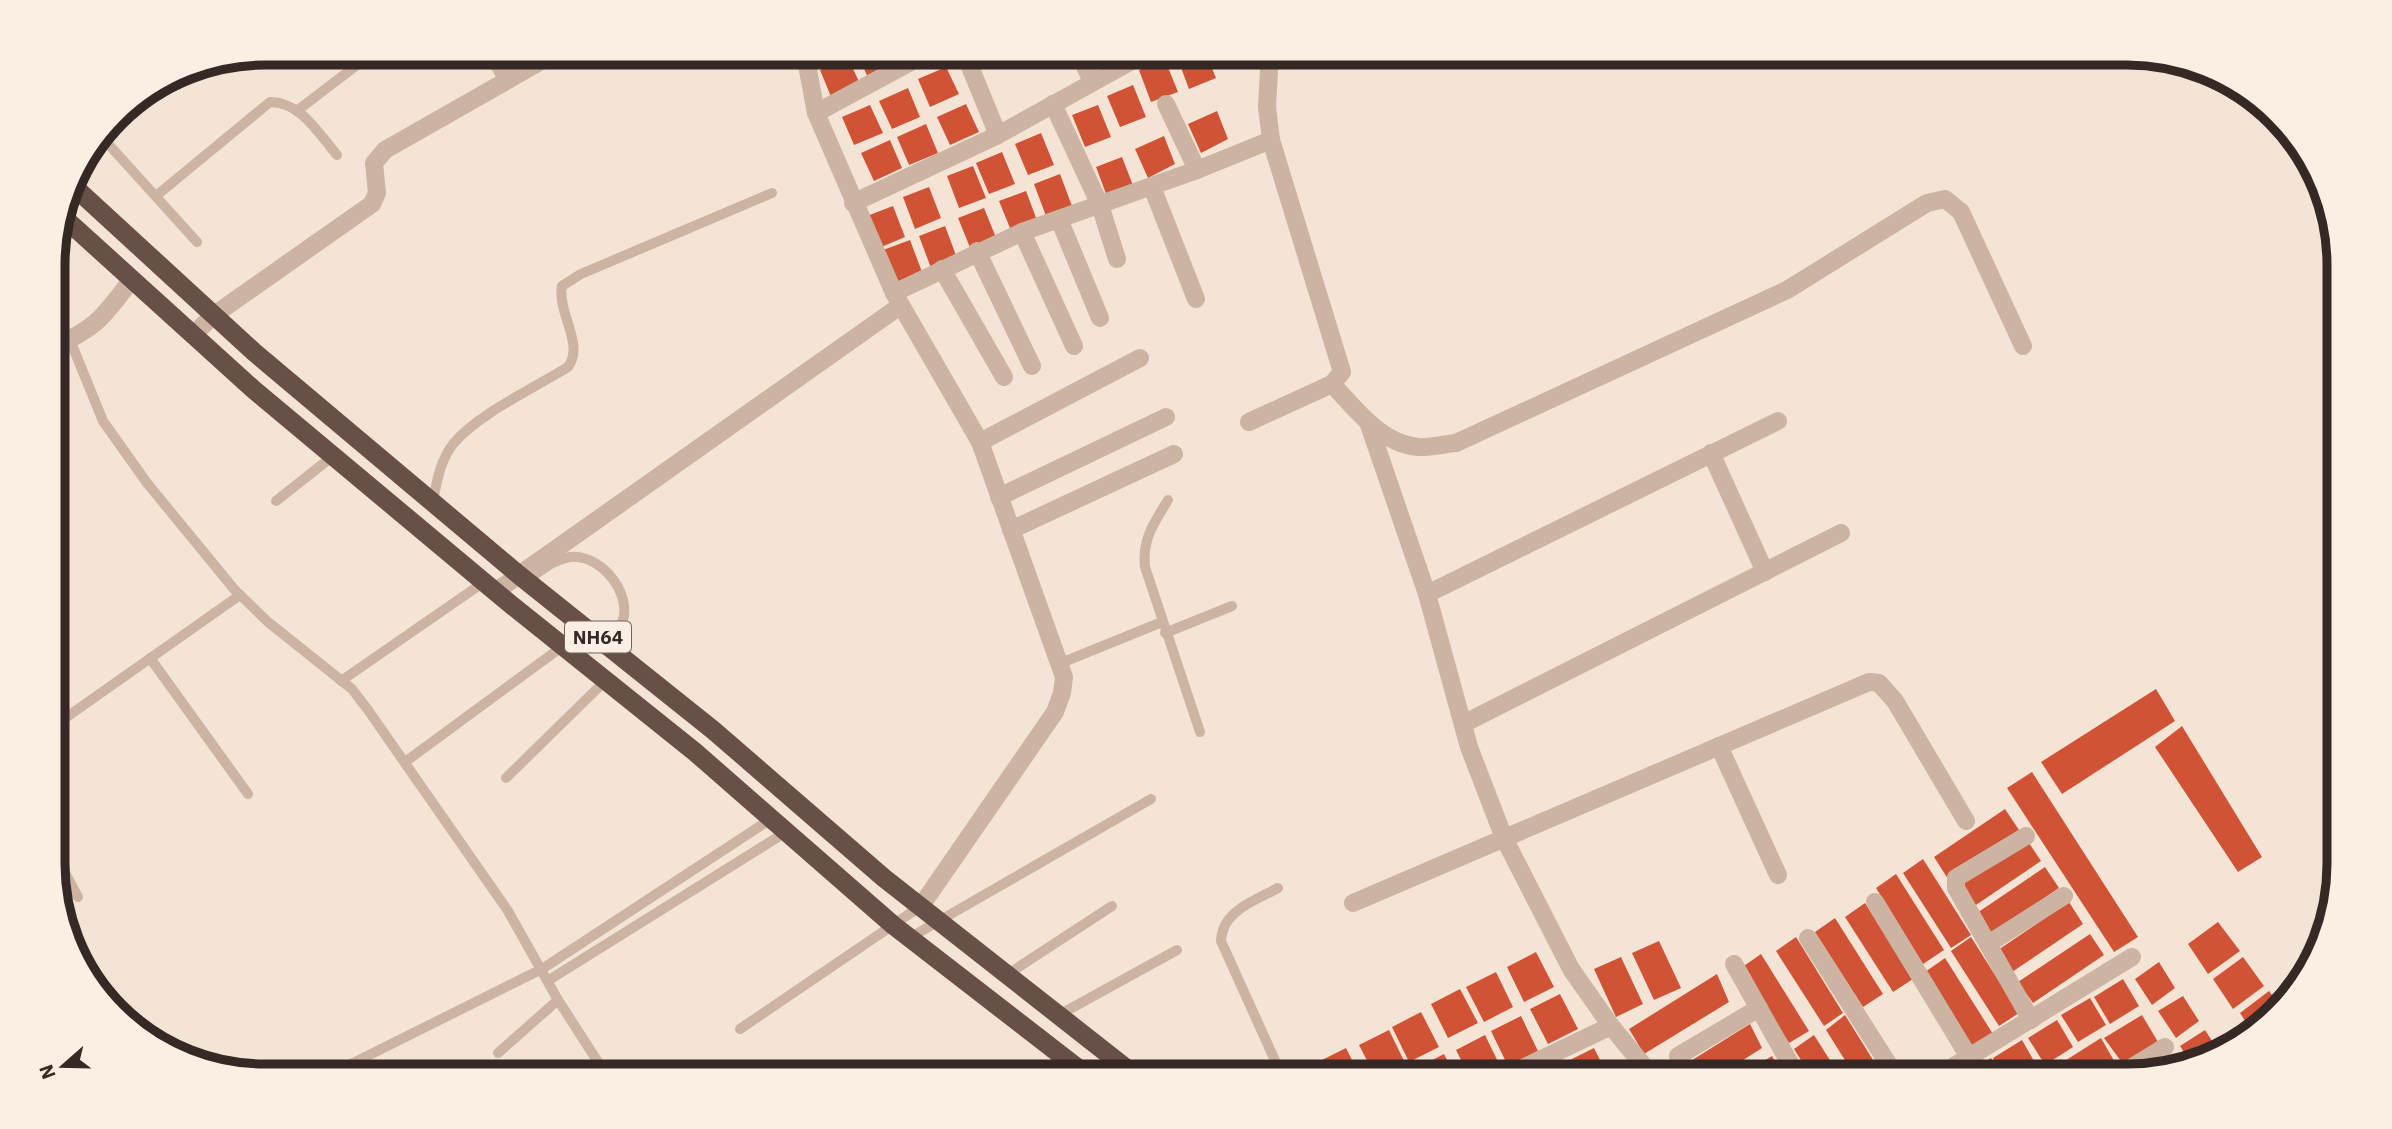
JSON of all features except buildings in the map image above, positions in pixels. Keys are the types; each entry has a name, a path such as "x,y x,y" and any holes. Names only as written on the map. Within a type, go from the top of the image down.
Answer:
{"highway":[{"name":"NH64","path":"79,191 214,315 523,577 610,646 921,906 1121,1064"},
{"name":"NH64","path":"70,223 193,335 489,587 771,819 893,925 1073,1064"}],"street":[{"path":"499,65 508,80"},
{"path":"193,335 214,315 372,204 377,193 374,163 386,150 534,65"},
{"path":"816,113 905,65"},
{"path":"969,65 998,135"},
{"path":"1084,65 1092,81"},
{"path":"853,203 998,135 1123,65"},
{"path":"1248,422 1332,384 1342,372 1271,139 1267,107 1269,65"},
{"path":"808,70 816,113 897,299 980,442 1061,663 1062,693 1055,712 921,906"},
{"path":"1053,103 1100,205 1117,259"},
{"path":"1166,104 1197,170"},
{"path":"489,587 523,577 897,299 942,269 1022,232 1152,187 1271,139"},
{"path":"1152,187 1196,299"},
{"path":"1332,384 1368,422 1395,441 1419,447 1456,443 1787,290 1927,202 1945,200 1961,212 2023,346"},
{"path":"1059,219 1100,318"},
{"path":"1022,232 1074,346"},
{"path":"977,251 1031,366"},
{"path":"942,269 1003,377"},
{"path":"65,342 99,322 132,279"},
{"path":"980,442 1140,358"},
{"path":"999,496 1166,417"},
{"path":"1427,594 1778,421"},
{"path":"1368,422 1427,594 1463,724 1504,838 1571,969 1611,1026 1642,1064"},
{"path":"1712,453 1765,572"},
{"path":"1012,530 1174,454"},
{"path":"1463,724 1841,533"},
{"path":"1353,903 1869,682 1880,683 1895,701 1966,821"},
{"path":"1720,746 1778,875"},
{"path":"2026,836 1956,878 1956,888 2031,1020"},
{"path":"1988,944 2064,896"},
{"path":"1875,902 1969,1057"},
{"path":"1808,938 1888,1064"},
{"path":"1958,1064 2132,957"},
{"path":"1734,964 1790,1064"},
{"path":"1678,1056 1759,1008"},
{"path":"1531,1064 1611,1026"},
{"path":"2137,1064 2165,1047"}],"lane":[{"path":"299,110 357,65"},
{"path":"156,196 260,107 270,102 282,102 299,110 337,155"},
{"path":"107,142 197,242"},
{"path":"433,501 440,466 454,443 484,419 568,367 574,359 575,349 560,298 562,286 581,274 772,193"},
{"path":"65,350 119,447 240,595 360,699 508,912 558,1000 599,1064"},
{"path":"276,501 333,456"},
{"path":"1168,500 1146,536 1143,549 1145,567 1200,732"},
{"path":"523,577 555,561 573,557 593,562 613,577 621,596 624,616 610,646"},
{"path":"341,681 489,587"},
{"path":"65,718 240,595"},
{"path":"1061,663 1232,606"},
{"path":"405,762 563,646"},
{"path":"150,658 248,794"},
{"path":"506,778 605,681"},
{"path":"911,937 1151,799"},
{"path":"351,1064 542,969 771,819"},
{"path":"549,980 786,832"},
{"path":"65,873 78,897"},
{"path":"1277,1064 1221,941 1221,925 1233,913 1278,888"},
{"path":"740,1028 921,906"},
{"path":"1008,974 1112,906"},
{"path":"1059,1015 1177,950"},
{"path":"498,1053 558,1000"}]}
